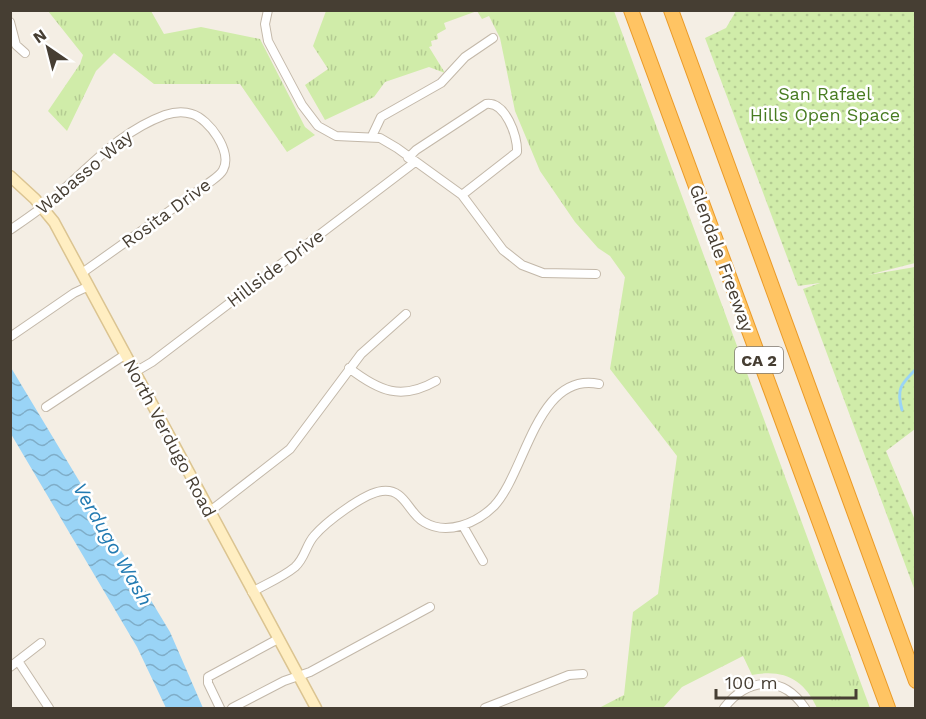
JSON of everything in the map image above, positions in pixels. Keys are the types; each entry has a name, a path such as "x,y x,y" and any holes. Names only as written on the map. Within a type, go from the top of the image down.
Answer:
{"highway":[{"name":"Glendale Freeway","path":"631,10 888,708"},
{"name":"Glendale Freeway","path":"671,10 915,681"}],"main road":[{"name":"North Verdugo Road","path":"10,176 54,222 316,708"}],"street":[{"path":"268,10 265,24 268,41 312,120 327,133 336,136 372,136 386,141 462,195 503,250 522,265 543,273 596,274"},
{"path":"10,22 16,45 26,53"},
{"path":"372,136 381,117 441,83 465,57 493,38"},
{"name":"Hillside Drive","path":"135,372 152,362 412,160 416,150 486,104 496,104 501,108 516,142 517,152 462,195"},
{"name":"Wabasso Way","path":"10,230 42,207 102,152 141,125 180,112 194,115"},
{"name":"Rosita Drive","path":"82,273 206,185 224,169 223,148 209,128 194,115"},
{"path":"10,337 74,293 89,286"},
{"path":"209,512 290,449 361,354 406,314"},
{"path":"46,407 126,354"},
{"path":"349,368 374,387 400,392 422,389 436,381"},
{"path":"252,592 295,567 314,535 375,493 385,491 399,495 416,516 431,525 444,528 463,526 494,506 507,489 530,436 558,395 573,384 588,381 599,384"},
{"path":"463,526 483,561"},
{"path":"232,708 430,607"},
{"path":"220,708 208,683 208,677 278,639"},
{"path":"10,667 41,643"},
{"path":"18,661 49,708"},
{"path":"485,708 569,675 583,674"},
{"path":"724,708 734,696 748,687 763,684 775,685 792,693 805,708"}],"green space":[{"path":"48,11 151,11 164,34 201,27 260,39 305,127 315,135 287,152 240,84 154,84 114,53 96,71 67,131 48,111 80,64 83,55"},
{"path":"326,11 477,11 444,23 446,29 437,34 438,39 431,41 432,46 429,47 445,73 429,67 385,82 374,97 325,120 305,85 328,69 313,46"},
{"path":"477,11 614,11 870,708 817,708 806,690 791,678 773,674 752,675 743,656 682,687 663,708 599,708 624,695 633,612 658,594 677,456 610,369 625,277 610,256 598,248 575,222 540,171 515,111 500,38 489,16 482,19"},
{"name":"San Rafael Hills Open Space","path":"736,11 915,11 915,263 868,275 915,267 915,429 886,451 915,520 915,591 803,289 820,283 798,286 705,38 726,28"}],"water":[{"name":"Verdugo Wash","path":"10,366 170,632 203,708 166,708 137,647 11,434"}],"waterway":[{"path":"902,410 901,387 916,369"}]}
